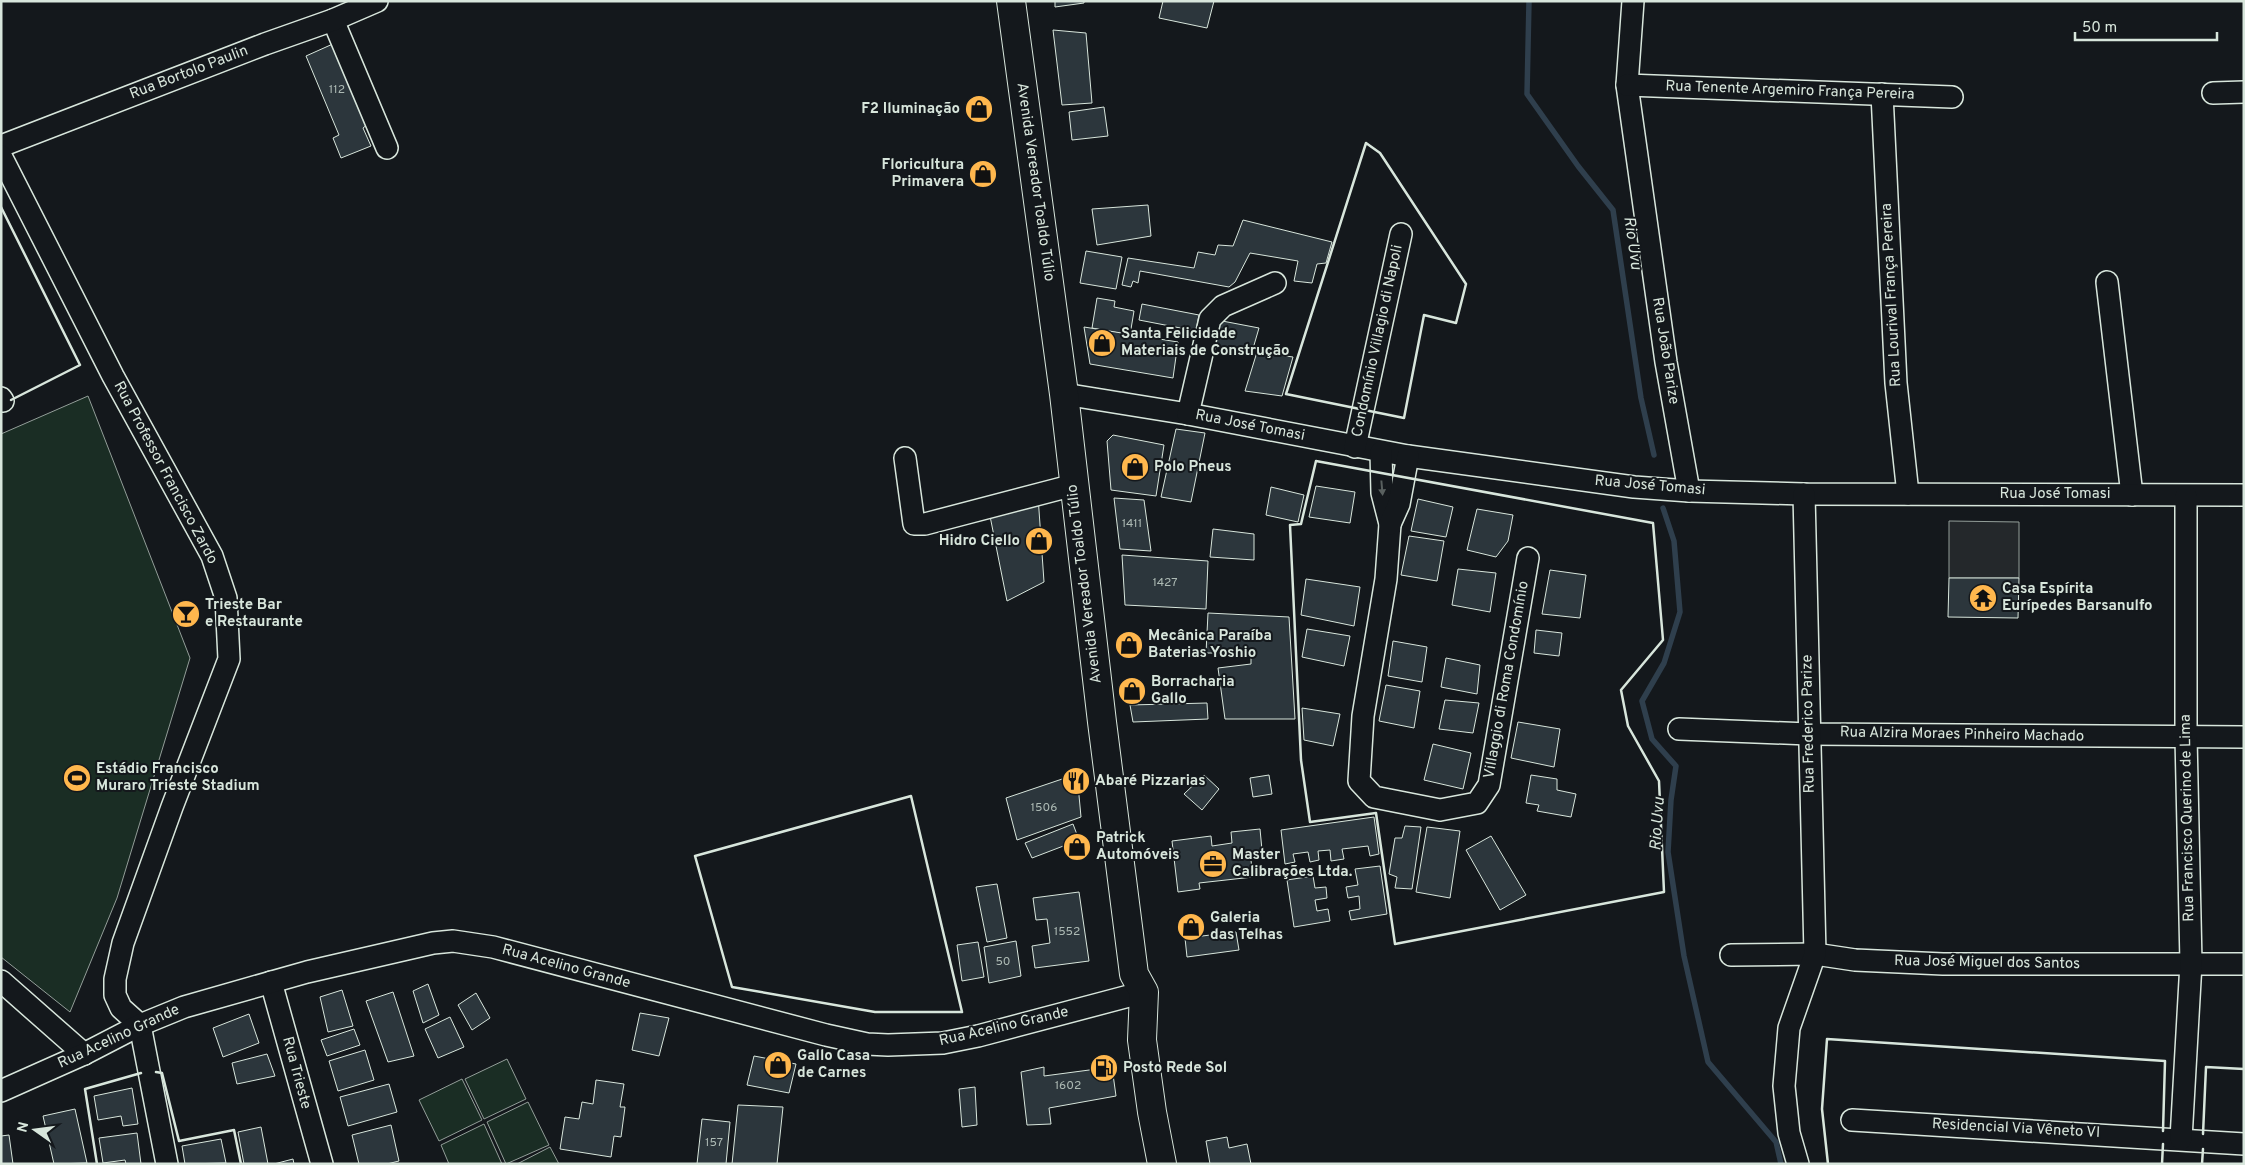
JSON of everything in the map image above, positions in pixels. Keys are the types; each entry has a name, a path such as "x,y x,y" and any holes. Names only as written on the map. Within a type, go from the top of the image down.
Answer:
{"main road":[{"name":"Avenida Vereador Toaldo Túlio","path":"1011,1 1064,394 1134,974 1144,992 1142,1040 1152,1112 1162,1164"}],"street":[{"name":"Rua Bortolo Paulin","path":"1,146 265,44 333,20 377,1"},
{"name":"Rua João Parize","path":"1633,1 1627,84 1666,362 1689,491"},
{"path":"333,20 386,148"},
{"name":"Rua Tenente Argemiro França Pereira","path":"1627,84 1952,97"},
{"path":"2213,93 2244,92"},
{"name":"Rua Lourival França Pereira","path":"1882,94 1896,383 1908,494"},
{"name":"Rua Professor Francisco Zardo","path":"1,156 113,376 212,556 226,598 229,659 172,807 118,962 114,979 115,995 120,1008 140,1025"},
{"name":"Condomínio Villagio di Napoli","path":"1355,447 1401,234"},
{"path":"2107,282 2132,495"},
{"path":"1188,414 1210,319 1223,306 1275,283"},
{"name":"Rua José Tomasi","path":"1064,394 1188,414 1381,452 1634,487 1689,491 1804,494 2244,495"},
{"name":"Villaggio di Roma Condomínio","path":"1381,452 1382,493 1390,524 1386,579 1363,716 1359,781 1374,796 1440,810 1477,802 1489,785 1528,558"},
{"name":"Villaggio di Roma Condomínio","path":"1390,524 1399,504 1408,456"},
{"path":"904,458 914,524 925,524 1074,485"},
{"name":"Rua Frederico Parize","path":"1804,494 1815,954"},
{"name":"Rua Francisco Querino de Lima","path":"2181,1139 2191,963 2186,737 2186,496"},
{"name":"Rua Alzira Moraes Pinheiro Machado","path":"1679,729 1809,734 2244,737"},
{"name":"Rua Acelino Grande","path":"1,1091 84,1054 140,1025 184,1007 271,982 413,946 454,941 473,943 867,1044 943,1043 978,1036 1144,992"},
{"path":"1798,1164 1790,1133 1784,1086 1787,1047 1789,1028 1815,954"},
{"name":"Rua José Miguel dos Santos","path":"1731,955 1815,954 1854,960 1943,964 2244,964"},
{"path":"1,981 84,1054"},
{"name":"Rua Trieste","path":"271,982 322,1164"},
{"path":"140,1025 167,1164"},
{"name":"Residencial Via Vêneto VI","path":"1852,1120 2244,1144"}],"green space":[{"name":"Estádio Francisco Muraro Trieste Stadium","path":"88,396 190,658 117,898 70,1012 1,957 1,434"},
{"path":"507,1059 526,1099 484,1119 465,1079"},
{"path":"462,1079 482,1120 439,1141 419,1100"},
{"path":"528,1102 549,1145 506,1164 487,1122"},
{"path":"484,1124 502,1164 449,1164 441,1145"},
{"path":"550,1147 559,1164 517,1164"}],"shaded area":[{"path":"1949,521 2019,522 2019,578 1949,578"}],"building":[{"path":"1055,1 1084,1 1084,3 1055,7"},
{"path":"1163,1 1214,1 1207,28 1159,18"},
{"path":"1053,30 1086,33 1092,103 1062,105"},
{"path":"335,43 368,124 363,128 371,146 341,158 333,138 339,135 306,56"},
{"path":"1104,107 1108,136 1072,140 1069,112"},
{"path":"1148,205 1151,236 1097,245 1092,209"},
{"path":"1243,220 1332,242 1326,263 1317,264 1312,283 1294,281 1298,261 1250,253 1235,282 1229,287 1140,271 1138,283 1133,281 1131,287 1122,285 1128,258 1194,268 1198,252 1215,255 1218,245 1233,246"},
{"path":"1086,251 1122,257 1116,289 1080,283"},
{"path":"1097,298 1115,301 1114,307 1134,311 1130,335 1092,328"},
{"path":"1142,304 1199,315 1196,331 1139,320"},
{"path":"1217,320 1259,328 1252,352 1212,345"},
{"path":"1084,327 1178,342 1173,378 1090,364"},
{"path":"1257,352 1293,357 1282,396 1245,391"},
{"path":"1176,429 1205,433 1191,502 1161,497"},
{"name":"Polo Pneus","path":"1113,435 1164,445 1156,496 1111,490 1107,441"},
{"path":"1316,486 1355,492 1350,523 1309,517"},
{"path":"1271,487 1304,495 1298,522 1266,515"},
{"path":"1038,496 1044,582 1007,601 989,511"},
{"path":"1114,498 1144,500 1151,551 1120,549"},
{"path":"1418,499 1453,507 1446,537 1411,531"},
{"path":"1477,509 1513,515 1508,541 1496,557 1467,550"},
{"path":"1213,529 1254,534 1254,560 1210,557"},
{"path":"1409,536 1444,541 1437,581 1401,575"},
{"path":"1122,555 1208,561 1206,609 1125,605"},
{"path":"1458,569 1496,573 1490,612 1452,605"},
{"path":"1550,570 1586,575 1580,618 1542,614"},
{"name":"Casa Espírita Eurípedes Barsanulfo","path":"1949,578 2019,578 2018,618 1948,617"},
{"path":"1306,579 1360,587 1354,626 1301,615"},
{"path":"1208,613 1289,617 1295,719 1225,719 1218,668 1251,664 1251,653 1206,653"},
{"path":"1307,629 1350,636 1344,666 1302,657"},
{"path":"1536,630 1562,633 1559,656 1534,653"},
{"path":"1393,641 1427,647 1422,682 1388,676"},
{"path":"1446,658 1480,665 1477,694 1441,687"},
{"path":"1386,685 1420,691 1414,728 1379,721"},
{"path":"1445,700 1479,703 1473,733 1439,729"},
{"path":"1207,703 1208,719 1133,722 1130,705"},
{"path":"1302,708 1340,714 1333,746 1304,740"},
{"path":"1518,722 1560,729 1554,767 1511,758"},
{"path":"1433,744 1471,753 1463,789 1424,780"},
{"path":"1077,774 1081,817 1017,840 1006,798"},
{"path":"1204,775 1219,789 1202,810 1184,794"},
{"path":"1269,775 1272,794 1253,797 1250,778"},
{"path":"1531,775 1557,779 1557,790 1576,794 1571,817 1537,811 1539,805 1526,803"},
{"path":"1374,817 1379,854 1370,856 1368,846 1342,849 1344,859 1331,861 1330,850 1318,851 1319,860 1310,862 1308,852 1293,854 1295,862 1285,864 1281,830"},
{"path":"1073,824 1079,840 1032,858 1025,843"},
{"path":"1405,826 1421,827 1412,889 1395,888 1397,877 1389,874 1395,838 1402,838"},
{"path":"1427,827 1460,831 1450,898 1416,892"},
{"name":"Master Calibrações Ltda.","path":"1260,829 1262,850 1250,852 1253,877 1199,883 1200,889 1178,892 1172,841 1211,836 1212,846 1232,843 1231,832"},
{"path":"1491,836 1526,895 1500,910 1466,850"},
{"path":"1380,866 1387,914 1351,920 1349,911 1360,909 1359,896 1348,898 1346,887 1358,885 1355,869"},
{"path":"1313,876 1315,888 1326,887 1327,898 1315,900 1317,911 1328,909 1330,921 1294,927 1287,880"},
{"path":"997,884 1007,938 987,942 976,887"},
{"path":"1079,892 1089,961 1035,968 1032,946 1050,943 1047,919 1036,920 1033,898"},
{"path":"1236,932 1239,950 1187,957 1185,938"},
{"path":"1016,941 1021,976 989,983 984,947"},
{"path":"978,942 984,977 962,981 957,945"},
{"path":"428,984 439,1015 423,1023 413,991"},
{"path":"342,990 353,1026 328,1032 320,997"},
{"path":"393,992 414,1056 388,1062 366,1001"},
{"path":"476,993 490,1018 472,1030 458,1005"},
{"path":"640,1013 669,1018 659,1056 632,1050"},
{"path":"249,1014 259,1043 223,1057 213,1028"},
{"path":"450,1017 464,1047 438,1058 425,1029"},
{"path":"354,1029 360,1045 327,1056 321,1040"},
{"path":"365,1050 374,1080 338,1091 329,1061"},
{"path":"267,1054 275,1076 237,1084 232,1063"},
{"path":"754,1056 796,1064 789,1093 747,1085"},
{"path":"1044,1067 1044,1076 1112,1067 1116,1096 1049,1108 1051,1124 1027,1125 1021,1072"},
{"path":"596,1080 624,1084 620,1107 625,1107 621,1137 614,1136 611,1157 560,1149 565,1117 579,1119 582,1102 593,1104"},
{"path":"389,1084 397,1112 348,1126 340,1097"},
{"path":"975,1087 977,1125 962,1127 959,1089"},
{"path":"132,1088 138,1124 123,1126 121,1116 98,1120 94,1096"},
{"path":"738,1105 783,1107 777,1164 732,1164"},
{"path":"75,1109 87,1163 54,1164 43,1116"},
{"path":"702,1119 730,1122 726,1164 697,1164"},
{"path":"391,1125 399,1161 387,1164 359,1164 352,1135"},
{"path":"261,1127 268,1164 244,1164 238,1132"},
{"path":"137,1133 141,1164 126,1164 125,1160 103,1163 99,1138"},
{"path":"9,1135 13,1164 1,1164 1,1136"},
{"path":"1227,1137 1229,1148 1247,1144 1251,1164 1210,1164 1206,1141"},
{"path":"221,1139 226,1163 185,1164 182,1146"},
{"path":"293,1159 294,1164 274,1164"}],"waterway":[{"name":"Rio Uvu","path":"1529,1 1527,94 1578,166 1613,210 1641,398 1654,455"},
{"name":"Rio Uvu","path":"1663,508 1674,541 1680,612 1664,663 1642,701 1652,739 1676,766 1671,800 1668,852 1684,956 1708,1062 1776,1142 1781,1164"}],"wall":[{"path":"1366,143 1380,153 1466,284 1456,323 1424,315 1404,418 1286,394 1366,143"},
{"path":"1,207 80,365 11,400"},
{"path":"1316,461 1653,523 1663,640 1621,690 1628,726 1659,781 1664,892 1395,944 1376,813 1310,822 1301,760 1290,525 1301,524 1316,461"},
{"path":"911,796 962,1012 875,1012 732,987 695,856 911,796"},
{"path":"1828,1164 1822,1109 1827,1039 2165,1061 2163,1131"},
{"path":"2203,1134 2206,1067 2244,1069"},
{"path":"156,1072 162,1073 179,1141 234,1130 241,1164"},
{"path":"97,1164 85,1089 141,1073"},
{"path":"2162,1164 2163,1144"},
{"path":"2202,1164 2203,1149"}],"place":[{"name":"F2 Iluminação","path":"979,109"},
{"name":"Floricultura Primavera","path":"983,174"},
{"name":"Santa Felicidade Materiais de Construção","path":"1102,343"},
{"name":"Polo Pneus","path":"1135,467"},
{"name":"Hidro Ciello","path":"1039,541"},
{"name":"Casa Espírita Eurípedes Barsanulfo","path":"1983,598"},
{"name":"Trieste Bar e Restaurante","path":"186,614"},
{"name":"Mecânica Paraíba Baterias Yoshio","path":"1129,645"},
{"name":"Borracharia Gallo","path":"1132,691"},
{"name":"Estádio Francisco Muraro Trieste Stadium","path":"77,778"},
{"name":"Abaré Pizzarias","path":"1076,781"},
{"name":"Patrick Automóveis","path":"1077,847"},
{"name":"Master Calibrações Ltda.","path":"1213,864"},
{"name":"Galeria das Telhas","path":"1191,927"},
{"name":"Gallo Casa de Carnes","path":"778,1065"},
{"name":"Posto Rede Sol","path":"1104,1068"}]}
